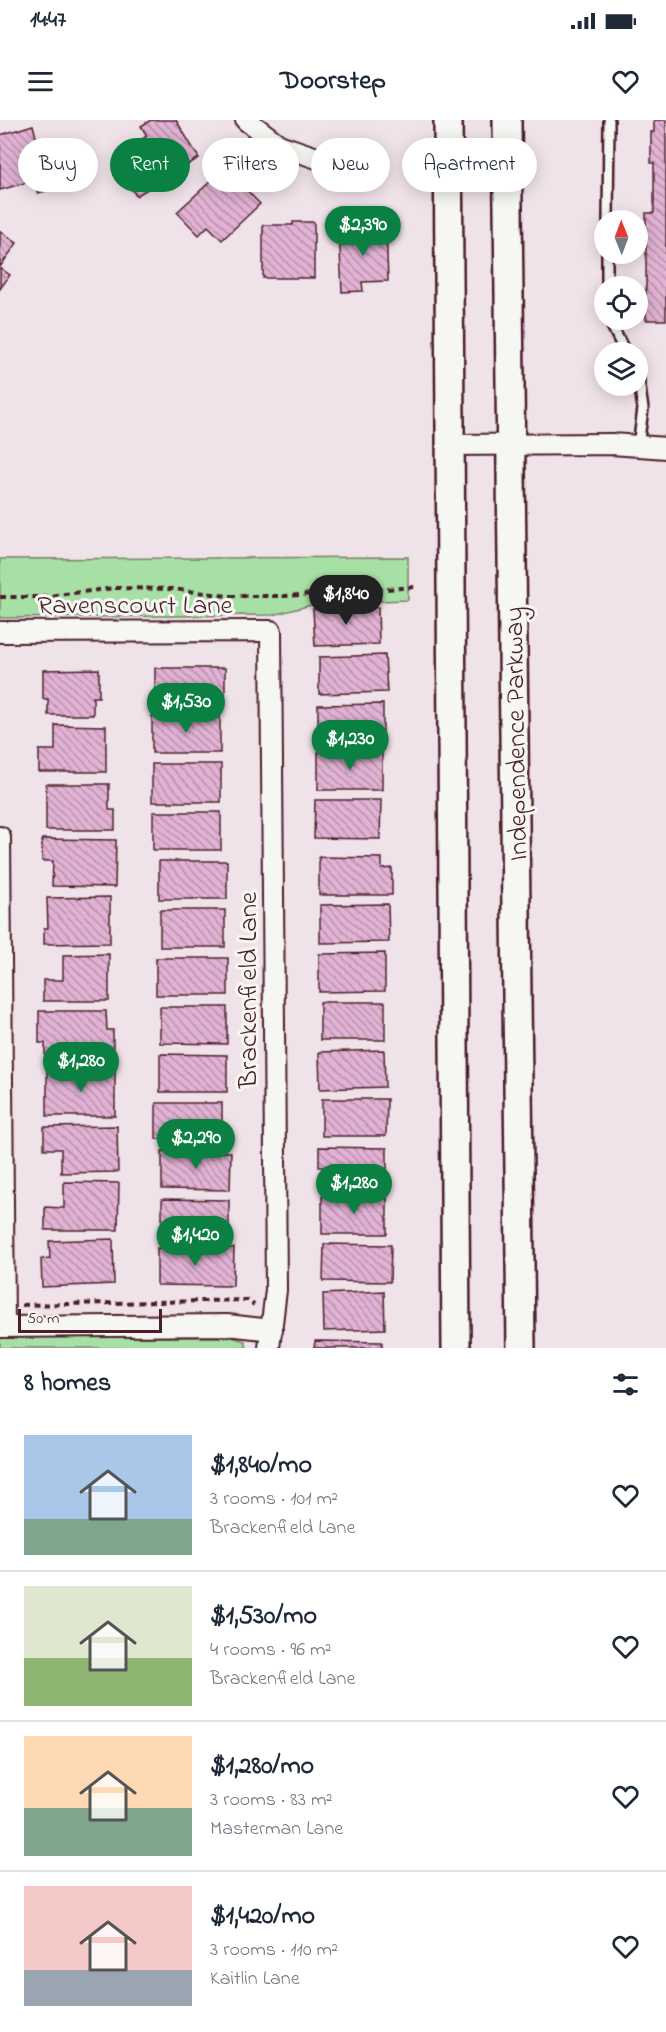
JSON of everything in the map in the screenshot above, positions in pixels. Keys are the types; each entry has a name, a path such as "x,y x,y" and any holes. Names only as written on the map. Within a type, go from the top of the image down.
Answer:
{"main road":[{"path":"448,120 456,1348"},
{"name":"Independence Parkway","path":"507,120 521,1348"}],"street":[{"path":"246,120 279,145 311,156"},
{"path":"450,445 512,444 666,448"},
{"name":"Ravenscourt Lane","path":"0,632 271,631"},
{"name":"Brackenfield Lane","path":"270,1339 276,1290 271,631"},
{"path":"0,837 2,1327 227,1325 270,1339"}],"lane":[{"path":"608,210 609,120"},
{"path":"638,446 643,409 641,396"}],"path":[{"path":"0,597 40,597 114,588 173,590 228,596 285,596 415,586"},
{"path":"21,1305 248,1300 254,1305"}],"green space":[{"path":"408,557 408,600 319,603 273,615 0,618 0,559"},
{"path":"0,1337 232,1337 245,1341 247,1348 0,1348"}],"building":[{"path":"151,120 176,120 187,138 144,138 147,136 141,126"},
{"path":"654,120 666,120 666,320 648,320 646,264 648,264 648,213 654,213 654,163 651,163 651,132 654,132"},
{"path":"33,125 36,138 18,138 18,185 0,190 0,135"},
{"path":"190,143 199,158 190,163"},
{"path":"202,189 202,192 248,192 260,204 222,240 208,226 199,235 177,212"},
{"path":"293,222 314,222 314,278 263,278 263,225 293,225"},
{"path":"386,227 388,281 362,282 363,291 342,292 339,229"},
{"path":"0,231 17,243 0,267"},
{"path":"0,268 10,275 0,289"},
{"path":"378,607 379,644 315,646 313,609"},
{"path":"385,655 387,692 319,694 319,657"},
{"path":"155,668 225,668 225,706 155,706"},
{"path":"99,669 99,697 93,697 93,715 48,715 48,699 43,699 43,670"},
{"path":"383,704 383,742 318,743 318,705"},
{"path":"152,716 220,716 220,753 152,753"},
{"path":"55,725 106,726 106,772 39,772 39,750 55,750"},
{"path":"318,752 382,752 382,790 318,790"},
{"path":"152,764 221,764 221,802 152,802"},
{"path":"46,784 109,784 109,810 115,810 115,830 46,830"},
{"path":"315,800 381,800 380,839 314,838"},
{"path":"153,812 221,812 221,850 153,850"},
{"path":"42,839 116,840 115,887 52,886 53,861 42,861"},
{"path":"319,857 382,858 382,869 392,868 392,895 319,895"},
{"path":"159,861 227,861 227,899 159,899"},
{"path":"110,897 110,943 44,944 44,928 48,928 47,898"},
{"path":"388,904 389,942 320,943 320,905"},
{"path":"160,910 225,910 225,947 160,947"},
{"path":"385,953 385,991 319,992 319,954"},
{"path":"109,954 109,1001 43,1001 43,980 63,980 63,955"},
{"path":"156,958 228,958 228,995 156,995"},
{"path":"320,1002 385,1002 385,1040 320,1040"},
{"path":"160,1007 227,1007 227,1044 160,1043"},
{"path":"39,1011 106,1011 107,1030 113,1030 113,1057 45,1057 45,1043 39,1043"},
{"path":"384,1050 385,1087 320,1089 319,1052"},
{"path":"160,1054 227,1055 227,1092 160,1092"},
{"path":"115,1069 115,1116 47,1116 47,1070"},
{"path":"322,1099 387,1099 386,1136 322,1136"},
{"path":"156,1103 222,1103 222,1139 156,1139"},
{"path":"117,1126 118,1172 61,1173 61,1149 44,1149 44,1127"},
{"path":"319,1147 387,1148 387,1185 323,1185 323,1167 319,1167"},
{"path":"162,1151 231,1152 230,1190 162,1189"},
{"path":"64,1182 119,1183 118,1230 45,1230 45,1207 64,1208"},
{"path":"322,1196 387,1196 387,1234 322,1234"},
{"path":"162,1199 229,1200 229,1237 162,1237"},
{"path":"113,1239 114,1284 42,1287 41,1259 50,1258 49,1241"},
{"path":"324,1244 391,1245 390,1282 323,1281"},
{"path":"157,1248 234,1248 233,1286 157,1285"},
{"path":"384,1291 385,1329 324,1331 323,1294"},
{"path":"315,1341 382,1342 382,1348 314,1348"}]}
